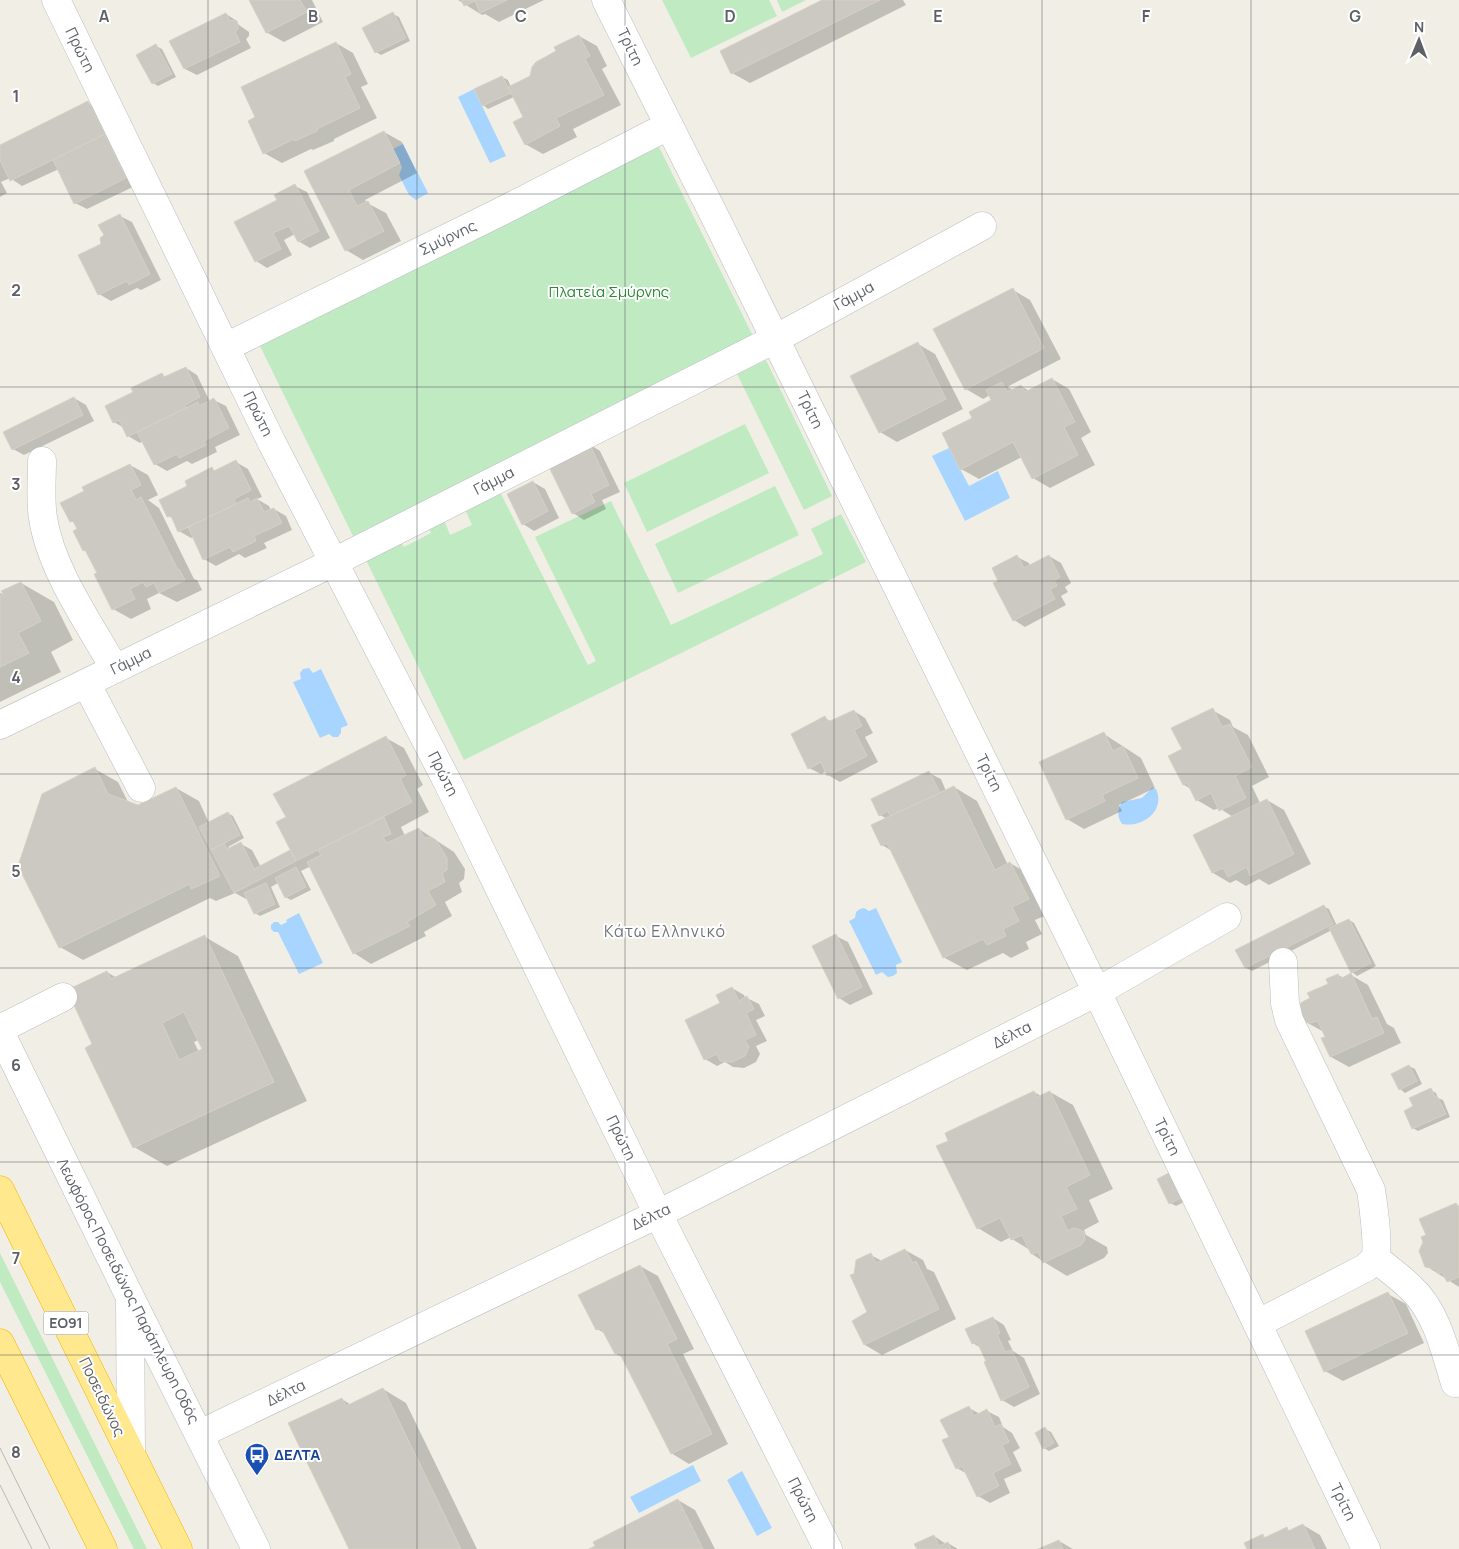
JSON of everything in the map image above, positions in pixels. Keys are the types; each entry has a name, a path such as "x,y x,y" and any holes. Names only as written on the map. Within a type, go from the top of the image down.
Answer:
{"highway":[{"name":"Ποσειδώνος","path":"0,1190 178,1549"},
{"path":"0,1343 103,1549"}],"street":[{"name":"Πρώτη","path":"56,0 272,443 447,780 658,1214 828,1549"},
{"name":"Τρίτη","path":"606,0 1097,992 1366,1549"},
{"name":"Σμύρνης","path":"226,347 502,212 668,126"},
{"name":"Γάμμα","path":"0,725 334,562 775,339 982,226"},
{"path":"42,460 42,517 50,549 64,580 115,669"},
{"path":"86,683 142,788"},
{"name":"Δέλτα","path":"200,1434 658,1214 1097,992 1227,917"},
{"path":"1257,1324 1367,1267 1374,1258 1375,1211 1371,1190 1289,1020 1285,1003 1283,962"},
{"path":"0,1030 63,997"},
{"name":"Λεωφόρος Ποσειδώνος Παράπλευρη Οδός","path":"0,1030 130,1297 256,1549"},
{"path":"1374,1258 1413,1289 1432,1315 1455,1383"},
{"path":"130,1297 131,1455"}],"green space":[{"path":"662,0 769,0 777,16 691,58"},
{"path":"777,0 806,0 782,12"},
{"name":"Πλατεία Σμύρνης","path":"659,147 756,342 580,425 353,536 259,344"},
{"path":"766,360 832,496 804,510 737,374"},
{"path":"745,424 769,473 647,532 624,483"},
{"path":"775,486 799,535 678,593 655,544"},
{"path":"499,490 588,665 596,661 535,537 611,501 671,625 823,554 811,529 841,514 866,562 464,760 364,556 399,539 404,547 431,533 427,525 443,517 450,535 472,525 464,507"},
{"path":"0,1253 147,1549 134,1549 0,1282"}],"water":[{"path":"474,89 506,156 490,163 458,97"},
{"path":"403,144 428,193 416,200 409,195 399,175 402,167 393,149"},
{"path":"949,448 969,486 998,471 1010,498 965,521 932,456"},
{"path":"309,668 313,673 321,669 348,725 341,728 341,733 338,737 333,737 329,734 320,738 293,682 301,679 300,673 303,669"},
{"path":"1152,788 1156,789 1158,797 1155,811 1137,823 1130,825 1122,824 1118,813 1122,802 1142,798"},
{"path":"864,908 869,911 876,908 902,962 896,965 897,973 893,976 888,977 882,972 876,975 849,921 855,918 856,912"},
{"path":"299,913 323,963 299,974 278,932 274,932 271,929 271,925 274,922 278,922 281,925"},
{"path":"693,1465 701,1481 639,1513 630,1497"},
{"path":"742,1471 772,1528 757,1536 727,1480"}],"building":[{"path":"249,0 300,0 307,12 266,33"},
{"path":"461,0 507,0 480,13 475,1 464,6"},
{"path":"822,0 880,0 731,74 720,51"},
{"path":"393,12 406,38 375,53 362,28"},
{"path":"226,13 230,21 234,20 238,24 238,29 235,32 240,42 184,69 169,41"},
{"path":"579,35 590,56 585,59 604,95 556,118 560,126 525,145 513,122 523,117 508,87 530,76 532,67 536,62 556,51 554,47"},
{"path":"336,42 351,74 345,77 360,108 317,129 317,131 295,141 294,139 263,154 248,121 255,117 241,87"},
{"path":"156,44 172,74 152,84 136,55"},
{"path":"502,76 511,93 482,106 474,89"},
{"path":"88,101 105,134 10,181 0,160 0,145"},
{"path":"384,131 400,163 349,190 357,206 368,201 384,231 345,251 304,171"},
{"path":"105,134 126,178 74,204 53,160"},
{"path":"295,184 319,231 298,242 289,226 273,233 281,249 255,262 234,222 277,200 274,195"},
{"path":"120,214 150,274 129,285 127,281 98,295 78,255 101,244 100,238 104,235 98,225"},
{"path":"1013,288 1044,348 965,390 933,329"},
{"path":"918,342 946,399 879,433 850,376"},
{"path":"186,367 200,397 185,405 186,408 127,437 119,420 113,423 105,406 133,392 131,388 162,373 164,377"},
{"path":"1052,378 1075,422 1064,427 1078,455 1032,479 1013,442 960,470 942,433 972,418 969,412 991,400 986,390 1002,382 1007,392 1021,385 1025,392"},
{"path":"74,397 83,415 12,450 3,432"},
{"path":"214,398 229,428 204,441 206,445 179,458 177,454 154,465 137,432 198,402 199,406"},
{"path":"589,443 609,485 591,494 595,502 572,514 547,463"},
{"path":"236,460 251,490 234,499 236,504 178,532 171,516 167,517 159,500 187,486 185,481 212,467 214,471"},
{"path":"130,464 141,485 131,490 136,500 141,497 178,570 185,580 159,593 154,583 146,587 143,582 130,589 135,599 112,610 94,574 97,573 73,531 77,529 73,521 70,522 60,503 84,491 82,487"},
{"path":"533,481 548,511 522,525 507,494"},
{"path":"248,498 250,502 257,498 264,512 274,508 282,523 254,536 256,541 233,552 230,547 203,560 188,527"},
{"path":"1017,555 1024,568 1049,555 1060,577 1054,580 1057,586 1050,589 1055,599 1013,621 993,583 998,581 992,568"},
{"path":"21,582 41,621 18,633 29,653 0,667 0,596 3,594 1,591"},
{"path":"1213,708 1222,727 1230,724 1252,767 1235,776 1246,798 1219,811 1211,793 1196,801 1187,783 1183,785 1168,756 1182,749 1171,728"},
{"path":"854,710 862,726 854,730 867,756 827,776 821,762 808,769 791,734 825,716 828,722"},
{"path":"1104,732 1113,751 1123,746 1138,778 1102,795 1105,801 1066,820 1039,762"},
{"path":"386,736 406,775 400,779 412,802 296,861 276,822 286,817 273,794"},
{"path":"95,767 108,794 138,805 176,787 220,876 191,889 190,884 59,948 18,866 42,794"},
{"path":"929,771 940,793 890,816 888,811 879,816 871,799"},
{"path":"954,786 995,870 1010,862 1029,899 1012,907 1019,921 1003,929 1006,936 987,945 983,939 943,958 887,843 881,846 871,825"},
{"path":"1267,799 1294,854 1250,876 1247,867 1228,877 1223,868 1212,873 1193,835"},
{"path":"228,812 240,835 211,850 199,827"},
{"path":"384,817 391,834 383,837 387,843 419,828 424,838 431,837 436,840 447,858 447,870 442,873 445,882 428,891 436,905 407,922 410,926 353,954 307,862 321,855 318,850"},
{"path":"241,842 254,869 290,850 296,861 234,893 211,850 224,843 227,849"},
{"path":"296,867 306,887 285,898 275,878"},
{"path":"266,883 275,904 254,914 244,893"},
{"path":"1324,905 1333,924 1245,968 1235,950"},
{"path":"1349,919 1371,963 1351,973 1329,928"},
{"path":"836,934 862,987 838,999 812,946"},
{"path":"205,935 274,1082 133,1148 85,1048 92,1044 67,990 107,971 111,979","holes":["184,1012 202,1049 179,1060 162,1023"]},
{"path":"1351,973 1372,1019 1377,1017 1384,1033 1330,1057 1321,1038 1325,1037 1318,1021 1303,1022 1298,1007 1302,1002 1310,998 1307,993 1328,984 1326,979 1338,974 1340,979"},
{"path":"732,987 739,1001 747,996 754,1009 746,1013 756,1035 745,1040 749,1047 745,1056 732,1062 720,1061 717,1054 704,1060 685,1020 720,1003 716,995"},
{"path":"1409,1065 1417,1081 1399,1090 1391,1074"},
{"path":"1431,1088 1446,1114 1412,1129 1404,1111 1413,1106 1409,1098"},
{"path":"1034,1091 1037,1097 1050,1091 1090,1175 1066,1187 1077,1209 1061,1216 1068,1231 1073,1228 1084,1232 1085,1240 1081,1245 1043,1263 1038,1252 1031,1254 1022,1235 1011,1240 1000,1218 977,1229 936,1146 948,1141 945,1133"},
{"path":"1169,1173 1181,1198 1169,1204 1157,1179"},
{"path":"1456,1203 1459,1209 1459,1277 1447,1282 1442,1272 1438,1274 1435,1269 1425,1267 1419,1251 1423,1242 1421,1237 1426,1235 1419,1219"},
{"path":"905,1249 913,1263 916,1261 939,1309 864,1345 852,1321 867,1312 850,1275 854,1274 856,1260 871,1253 876,1263"},
{"path":"640,1265 677,1339 667,1344 712,1434 671,1454 619,1352 615,1354 601,1328 596,1330 578,1295"},
{"path":"1388,1292 1408,1333 1324,1372 1305,1331"},
{"path":"993,1317 1000,1333 997,1334 1005,1352 1012,1350 1029,1387 1001,1401 977,1342 972,1344 965,1329"},
{"path":"383,1388 461,1549 349,1549 288,1423 342,1398 346,1406"},
{"path":"969,1406 974,1416 987,1409 995,1427 1001,1424 1009,1442 1002,1445 1011,1464 993,1473 999,1486 977,1497 962,1466 956,1469 942,1440 949,1437 940,1420"},
{"path":"1045,1427 1054,1443 1043,1449 1035,1433"},
{"path":"678,1499 703,1549 589,1549 595,1546 593,1542"},
{"path":"1303,1524 1315,1549 1247,1549 1244,1543 1263,1534 1264,1538 1287,1527 1288,1531"},
{"path":"934,1535 939,1546 948,1542 951,1549 917,1549 914,1544"},
{"path":"1059,1540 1063,1549 1038,1549"}],"tram line":[{"path":"0,1448 50,1549"},
{"path":"0,1485 32,1549"}],"place":[{"name":"ΔΕΛΤΑ","path":"257,1476"}],"district":[{"name":"Κάτω Ελληνικό","path":"665,931"}]}
